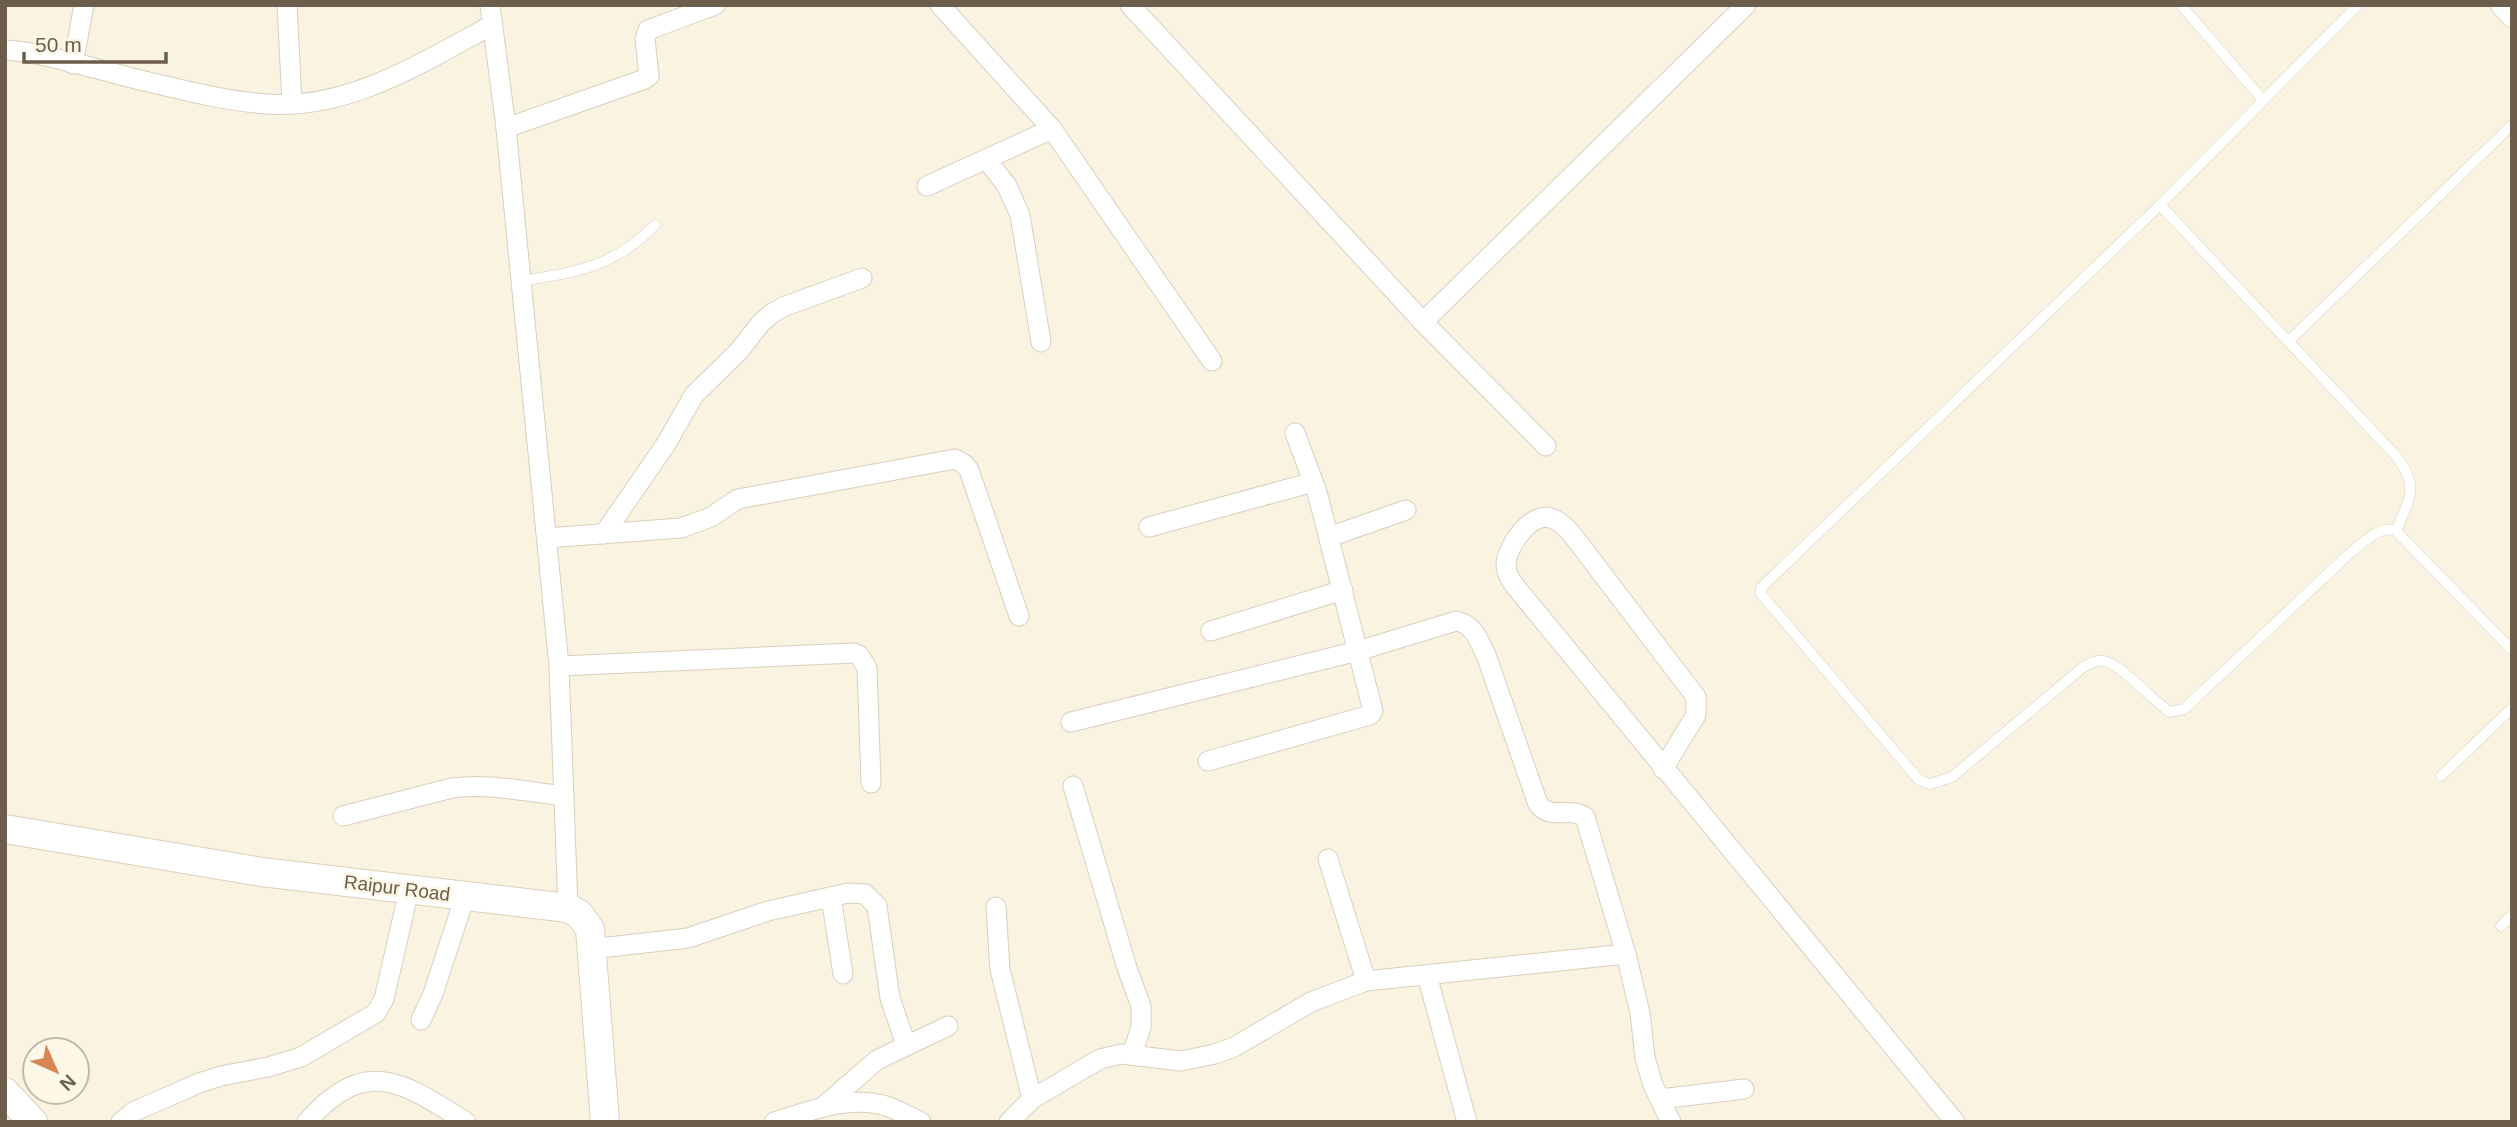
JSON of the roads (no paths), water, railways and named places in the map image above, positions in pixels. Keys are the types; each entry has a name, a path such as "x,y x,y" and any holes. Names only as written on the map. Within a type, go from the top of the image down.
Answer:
{"main road":[{"name":"Raipur Road","path":"5,829 262,872 568,908"},
{"path":"568,908 579,914 590,929 605,1122"},
{"path":"5,1092 30,1121"}],"street":[{"path":"73,64 84,5"},
{"path":"287,5 292,103"},
{"path":"506,128 645,79 649,76 645,39 648,30 715,5"},
{"path":"940,5 1052,129 1212,361"},
{"path":"1130,5 1423,322 1546,446"},
{"path":"1423,322 1746,5"},
{"path":"2500,5 2512,18"},
{"path":"5,50 199,93 268,104 292,103 336,97 367,88 412,68 491,15 506,128 559,666 568,908"},
{"path":"927,186 1052,129"},
{"path":"987,160 1007,186 1020,215 1041,342"},
{"path":"604,534 666,444 694,394 739,351 760,324 783,307 862,278"},
{"path":"1208,761 1371,714 1374,709 1329,537 1295,433"},
{"path":"547,538 681,528 711,517 738,499 955,459 969,470 1019,616"},
{"path":"1149,527 1313,482"},
{"path":"1329,537 1406,510"},
{"path":"1663,769 1696,715 1696,697 1571,533 1552,517 1533,521 1511,548 1506,564 1508,576 1663,769 1955,1122"},
{"path":"1211,631 1343,590"},
{"path":"1071,722 1358,650 1456,621 1469,626 1486,656 1538,804 1551,813 1580,814 1587,822 1626,954 1640,1013 1645,1058 1653,1085 1671,1122"},
{"path":"559,666 854,653 859,655 867,668 871,783"},
{"path":"343,816 467,786 564,796"},
{"path":"1073,786 1127,968 1141,1006 1141,1027 1132,1055"},
{"path":"1328,859 1366,981"},
{"path":"121,1122 133,1112 199,1083 301,1057 376,1013 384,999 409,890"},
{"path":"591,949 688,937 768,911 848,893 865,894 877,906 890,998 906,1045"},
{"path":"421,1020 433,994 465,896"},
{"path":"831,897 843,974"},
{"path":"996,907 1000,969 1032,1099"},
{"path":"1009,1122 1032,1099 1109,1055 1181,1061 1215,1054 1234,1047 1311,1002 1366,981 1626,954"},
{"path":"1427,975 1468,1122"},
{"path":"823,1107 877,1060 948,1026"},
{"path":"307,1122 337,1092 374,1081 390,1082 408,1088 466,1122"},
{"path":"1660,1099 1744,1088"},
{"path":"774,1122 841,1103 887,1106 921,1122"}],"lane":[{"path":"2181,5 2263,100"},
{"path":"2358,5 2160,205 1765,584 1761,588 1762,597 1919,780 1934,784 1961,770 2092,662 2101,660 2116,666 2170,712 2184,709 2349,554 2388,528 2396,531 2512,650"},
{"path":"2290,340 2512,125"},
{"path":"2160,205 2375,431 2406,469 2411,482 2410,496 2396,531"},
{"path":"521,281 568,273 612,258 638,242 655,225"},
{"path":"2441,776 2512,708"},
{"path":"2501,926 2512,915"}]}
